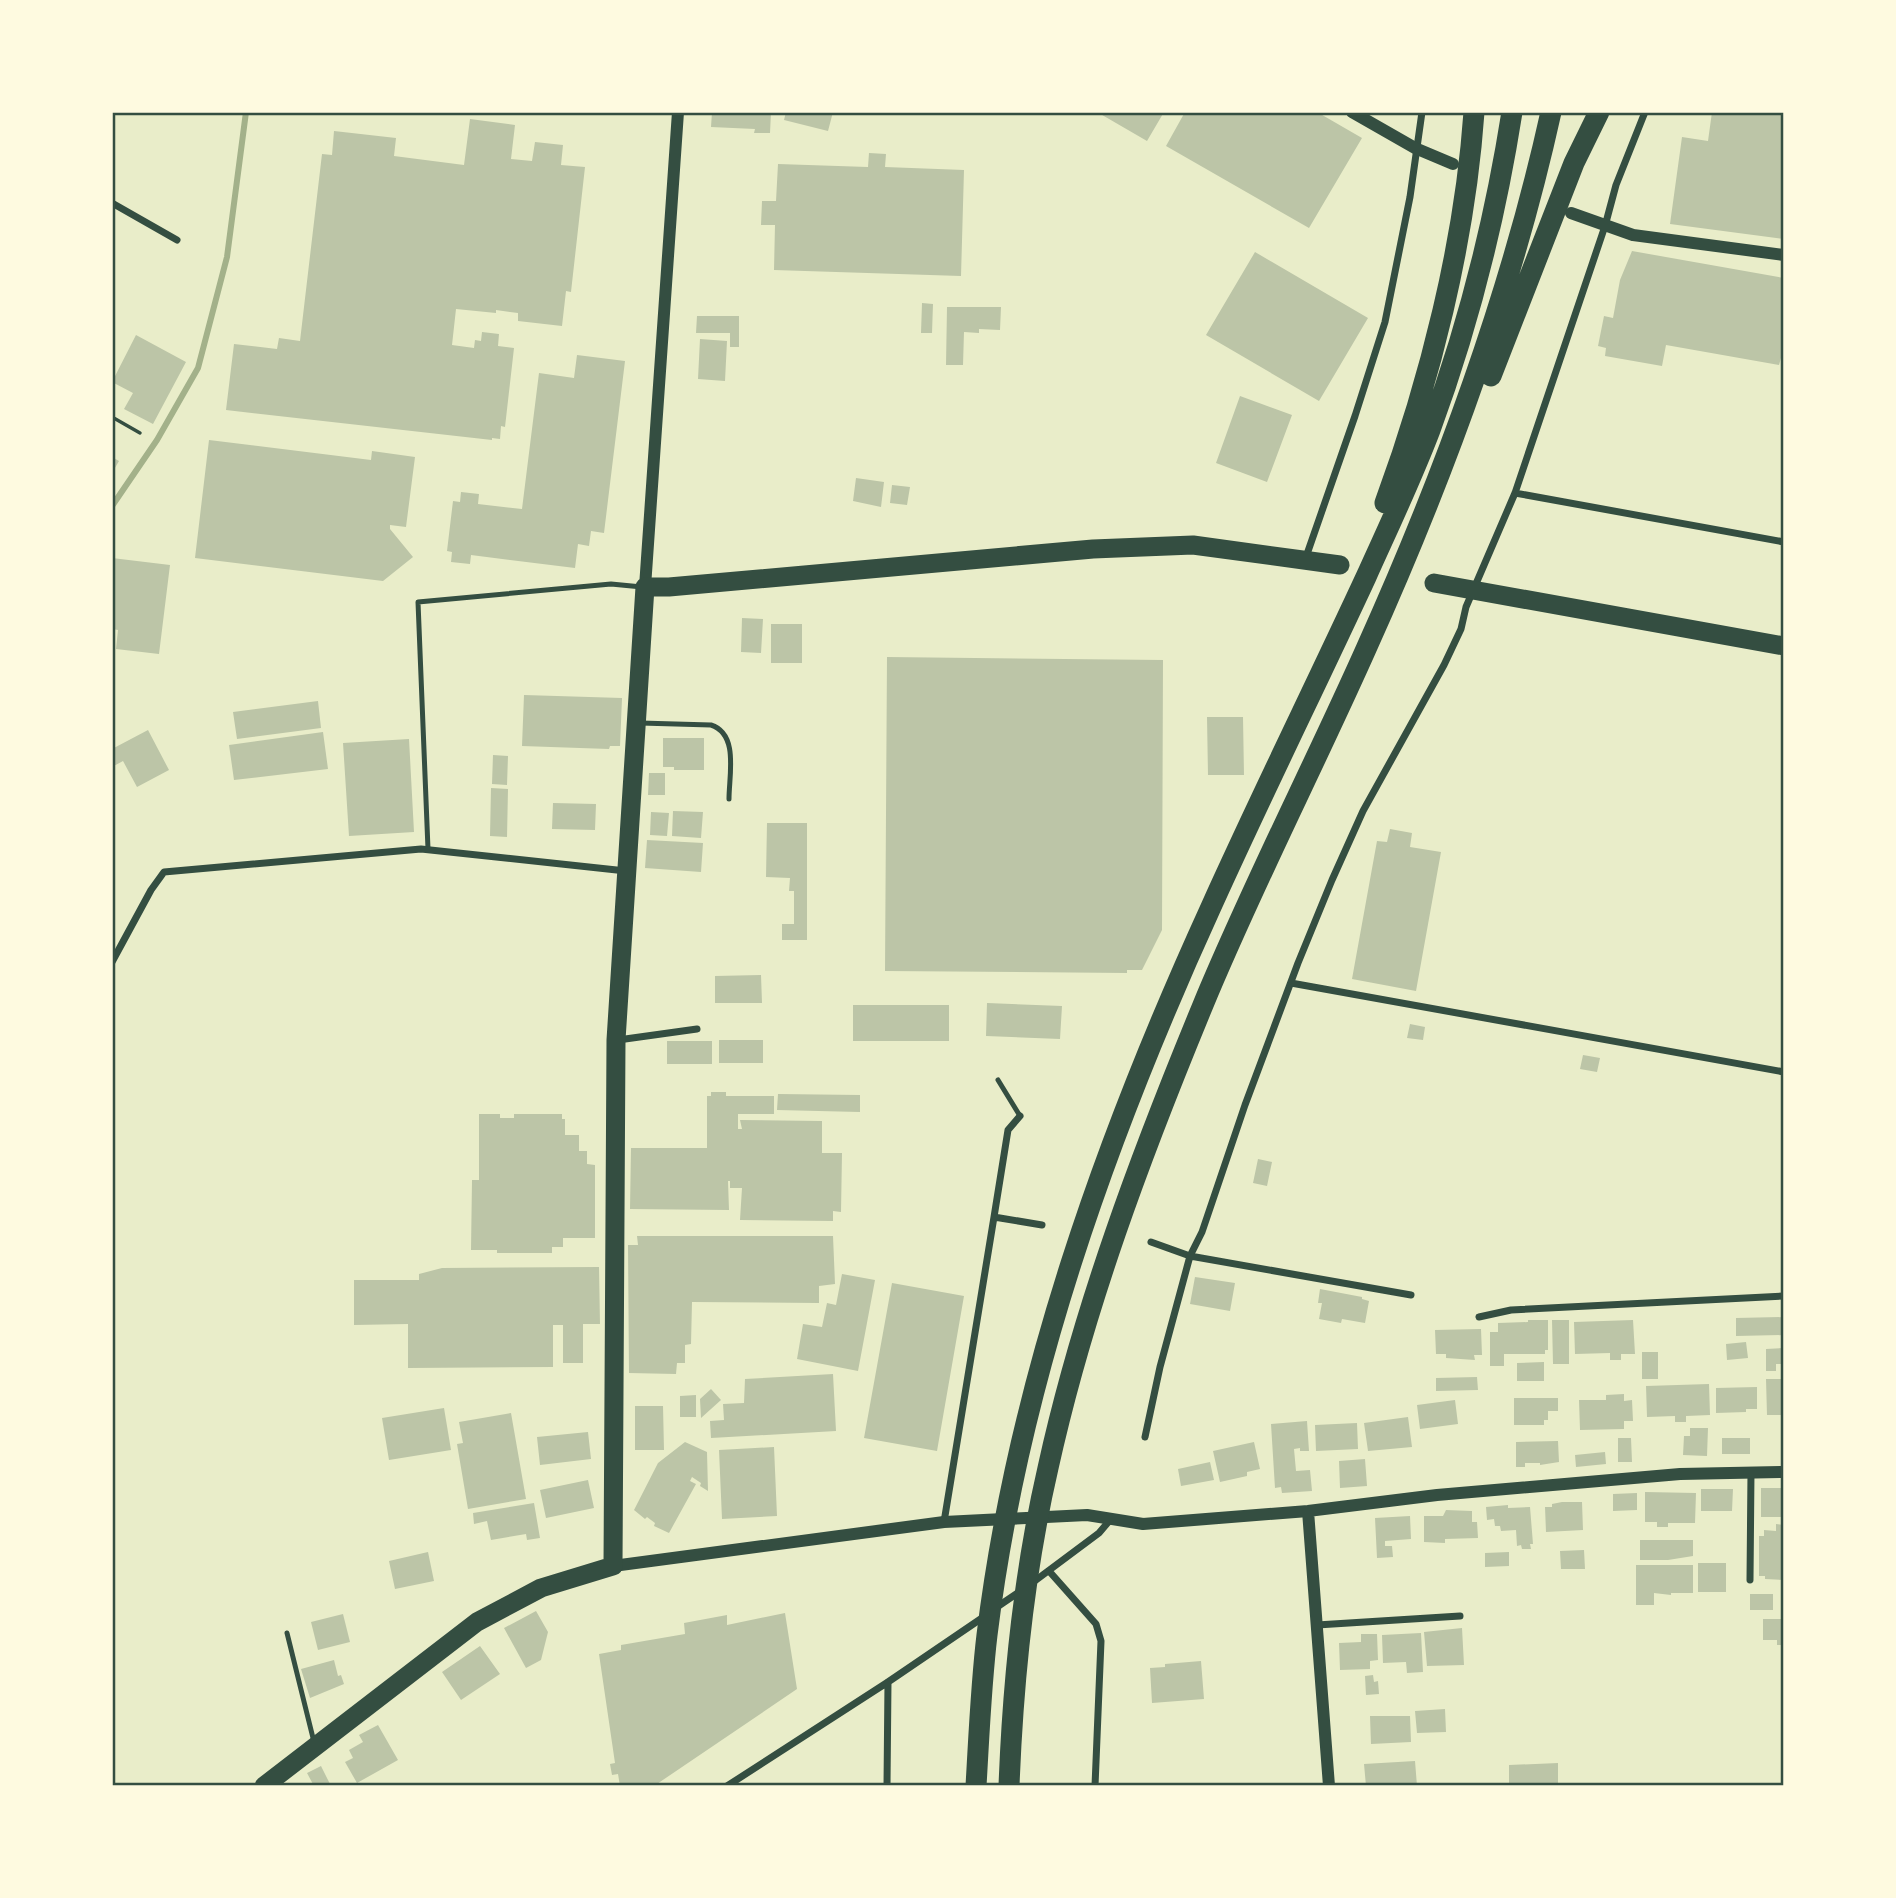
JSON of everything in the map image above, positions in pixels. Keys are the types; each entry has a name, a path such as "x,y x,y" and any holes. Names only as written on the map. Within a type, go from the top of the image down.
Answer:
{"highway":[{"path":"1313,692 1391,489 1436,335 1464,198 1474,112"},
{"path":"976,1786 987,1637 1015,1472 1041,1368 1070,1269 1135,1088 1210,907 1313,692 1429,432 1475,290 1493,214 1512,112"},
{"path":"1366,651 1429,503 1481,364 1521,236 1551,112"},
{"path":"1009,1786 1022,1616 1047,1471 1098,1286 1129,1196 1164,1103 1243,912 1366,651 1419,546 1491,376 1574,163 1598,112"},
{"path":"264,1786 477,1622 541,1588 613,1566 616,1040 645,587 898,568 1093,548 1192,545 1340,565"},
{"path":"1434,583 1784,646"}],"street":[{"path":"645,587 678,112"},
{"path":"1352,112 1415,149 1453,164"},
{"path":"1306,559 1356,416 1385,322 1408,209 1422,112"},
{"path":"1145,1437 1160,1367 1190,1256 1202,1232 1245,1105 1291,983 1363,811 1444,666 1461,629 1473,590 1515,493 1605,226 1616,185 1645,112"},
{"path":"112,203 177,240"},
{"path":"1572,212 1633,235 1784,255"},
{"path":"1515,493 1784,542"},
{"path":"112,962 151,890 164,872 428,849 626,871"},
{"path":"1291,983 1784,1072"},
{"path":"616,1040 697,1029"},
{"path":"944,1522 1008,1129 1020,1116"},
{"path":"993,1217 1042,1225"},
{"path":"1152,1242 1190,1256 1411,1295"},
{"path":"1479,1317 1510,1310 1784,1296"},
{"path":"1749,1580 1751,1472"},
{"path":"613,1566 944,1522 1087,1516 1143,1524 1308,1511 1491,1490 1680,1474 1784,1472"},
{"path":"1308,1511 1329,1786"},
{"path":"727,1786 888,1682 1049,1571 1099,1534 1110,1520"},
{"path":"1049,1571 1096,1625 1101,1641 1096,1786"},
{"path":"1317,1625 1460,1616"},
{"path":"887,1786 888,1682"},
{"path":"740,1777 741,1786"}],"lane":[{"path":"428,849 418,602 611,584 645,587"},
{"path":"637,723 711,724 718,727 730,743 729,799"},
{"path":"998,1080 1020,1116"},
{"path":"287,1633 315,1746"}],"path":[{"path":"112,417 141,433"}],"building":[{"path":"712,112 771,112 770,133 754,133 755,129 711,127"},
{"path":"786,112 833,112 828,131 784,120"},
{"path":"1097,112 1164,112 1147,141"},
{"path":"1185,112 1317,112 1362,138 1309,228 1166,146"},
{"path":"1712,112 1784,112 1784,239 1670,224 1682,137 1708,141"},
{"path":"470,119 515,125 511,159 532,161 535,142 563,145 561,165 585,167 571,292 566,291 562,326 518,321 518,313 456,309 452,345 474,348 475,340 481,341 482,332 499,334 498,346 514,348 505,427 501,426 500,439 226,410 234,344 277,349 279,338 300,341 322,154 332,155 334,131 396,138 394,156 464,165"},
{"path":"869,153 886,154 885,167 964,170 961,276 774,270 775,225 761,225 762,201 776,201 778,164 868,167"},
{"path":"1632,251 1784,278 1784,358 1781,358 1779,365 1666,345 1662,366 1605,356 1606,348 1598,346 1604,316 1613,318 1620,280"},
{"path":"1255,252 1368,318 1319,401 1206,335"},
{"path":"922,303 933,304 932,333 921,333"},
{"path":"947,307 1001,307 1000,330 979,329 979,333 964,332 963,365 946,365"},
{"path":"697,316 739,316 739,347 730,347 730,333 696,333"},
{"path":"136,335 186,362 153,424 124,409 133,393 112,382"},
{"path":"700,339 727,341 725,381 698,379"},
{"path":"577,355 625,361 604,533 591,531 589,546 578,544 575,568 471,555 470,564 451,562 452,552 447,551 453,501 460,502 461,492 479,494 478,504 522,509 539,373 574,378"},
{"path":"1240,396 1292,415 1267,482 1216,463"},
{"path":"209,440 371,460 372,451 415,457 406,527 390,525 390,529 413,557 383,581 195,558"},
{"path":"112,457 119,461 112,473"},
{"path":"856,478 884,482 881,507 853,501"},
{"path":"892,485 910,487 907,505 890,503"},
{"path":"112,558 170,565 159,654 116,649 118,630 112,629"},
{"path":"742,618 763,619 761,653 741,652"},
{"path":"771,624 802,624 802,663 771,663"},
{"path":"887,657 1163,660 1162,930 1142,970 1127,970 1127,973 885,971"},
{"path":"524,695 622,698 620,746 610,746 609,749 522,746"},
{"path":"318,701 321,728 237,739 233,712"},
{"path":"1207,717 1243,717 1244,775 1208,775"},
{"path":"148,730 169,770 137,787 123,761 112,767 112,749"},
{"path":"323,732 328,769 234,780 229,745"},
{"path":"663,738 704,738 704,770 674,770 674,767 663,767"},
{"path":"409,739 414,832 349,836 343,743"},
{"path":"493,755 508,756 507,785 492,784"},
{"path":"649,773 665,773 665,795 648,795"},
{"path":"491,788 508,789 507,837 490,836"},
{"path":"553,803 596,804 595,830 552,829"},
{"path":"673,811 703,812 701,838 672,836"},
{"path":"651,812 669,813 667,836 650,835"},
{"path":"767,823 807,823 807,940 782,940 782,924 794,924 794,891 789,891 790,878 766,877"},
{"path":"1390,829 1412,833 1410,847 1441,852 1416,991 1352,979 1377,841 1387,842"},
{"path":"647,840 703,843 701,872 645,868"},
{"path":"761,975 762,1003 715,1003 715,976"},
{"path":"987,1003 1062,1006 1060,1039 986,1036"},
{"path":"853,1005 949,1005 949,1041 853,1041"},
{"path":"1410,1024 1425,1027 1423,1040 1407,1038"},
{"path":"719,1040 763,1040 763,1063 719,1063"},
{"path":"667,1041 712,1041 712,1064 667,1064"},
{"path":"1583,1055 1600,1058 1597,1072 1580,1069"},
{"path":"711,1092 726,1092 726,1096 774,1096 774,1114 738,1114 738,1129 742,1129 740,1120 822,1121 822,1153 842,1153 841,1212 833,1211 833,1221 740,1220 742,1188 730,1188 730,1181 729,1210 630,1209 631,1148 707,1148 707,1096 711,1096"},
{"path":"778,1094 860,1095 860,1112 777,1110"},
{"path":"479,1114 500,1114 500,1118 514,1118 514,1114 562,1114 562,1119 565,1119 565,1135 579,1135 579,1151 587,1151 587,1164 595,1165 595,1238 563,1238 563,1247 552,1247 552,1253 471,1250 472,1180 479,1180"},
{"path":"1258,1159 1272,1162 1267,1186 1253,1183"},
{"path":"637,1236 833,1236 835,1284 819,1286 819,1303 692,1302 691,1344 685,1345 685,1363 677,1363 676,1374 629,1373 628,1245 638,1245"},
{"path":"599,1267 600,1324 583,1324 583,1363 563,1363 563,1325 553,1325 553,1367 408,1368 408,1324 354,1325 354,1280 419,1280 419,1274 442,1268"},
{"path":"842,1274 875,1280 858,1371 797,1359 803,1324 822,1327 827,1303 836,1305"},
{"path":"1195,1277 1235,1283 1230,1311 1190,1304"},
{"path":"892,1283 964,1296 937,1451 864,1438"},
{"path":"1320,1289 1362,1297 1369,1301 1365,1323 1319,1319 1322,1303 1318,1303"},
{"path":"1784,1317 1784,1335 1736,1336 1736,1318"},
{"path":"1548,1320 1548,1350 1545,1350 1545,1354 1504,1354 1504,1366 1490,1366 1490,1332 1498,1332 1498,1323"},
{"path":"1552,1320 1569,1320 1569,1364 1553,1364"},
{"path":"1633,1320 1635,1354 1621,1354 1621,1360 1610,1360 1610,1353 1575,1354 1574,1322"},
{"path":"1481,1329 1482,1355 1474,1355 1475,1360 1446,1358 1446,1354 1436,1354 1435,1330"},
{"path":"1746,1342 1748,1358 1727,1360 1726,1344"},
{"path":"1784,1348 1784,1364 1776,1364 1776,1371 1766,1371 1766,1349"},
{"path":"1642,1352 1658,1352 1658,1379 1642,1379"},
{"path":"1544,1362 1544,1381 1517,1381 1517,1363"},
{"path":"833,1374 836,1431 711,1438 710,1421 724,1420 723,1404 744,1403 745,1379"},
{"path":"1477,1377 1478,1390 1436,1391 1436,1378"},
{"path":"1766,1379 1784,1379 1784,1415 1767,1415"},
{"path":"1709,1384 1710,1415 1686,1416 1686,1422 1675,1422 1675,1416 1647,1417 1646,1386"},
{"path":"1757,1387 1757,1409 1716,1413 1716,1388"},
{"path":"711,1389 721,1400 701,1418 700,1399"},
{"path":"1624,1394 1624,1401 1632,1400 1633,1421 1624,1421 1624,1429 1580,1430 1579,1400 1606,1400 1606,1395"},
{"path":"696,1395 696,1417 680,1417 680,1396"},
{"path":"1514,1398 1558,1398 1558,1411 1548,1411 1548,1420 1544,1420 1544,1425 1514,1425"},
{"path":"1455,1400 1458,1424 1420,1429 1417,1405"},
{"path":"635,1406 663,1406 664,1450 635,1450"},
{"path":"444,1408 451,1450 389,1460 382,1418"},
{"path":"511,1413 526,1499 468,1509 457,1444 463,1443 459,1422"},
{"path":"1408,1417 1412,1447 1368,1451 1364,1423"},
{"path":"1307,1421 1309,1451 1294,1449 1296,1471 1310,1470 1312,1491 1282,1493 1281,1487 1275,1488 1271,1424"},
{"path":"1357,1423 1358,1449 1316,1451 1315,1425"},
{"path":"1690,1428 1708,1428 1707,1456 1683,1455 1684,1436 1690,1436"},
{"path":"588,1432 591,1459 540,1465 537,1437"},
{"path":"1618,1438 1631,1438 1632,1462 1618,1462"},
{"path":"1722,1438 1750,1438 1750,1454 1722,1454"},
{"path":"1558,1441 1559,1462 1540,1465 1525,1463 1525,1467 1516,1467 1516,1442"},
{"path":"685,1442 707,1452 708,1491 692,1477 690,1481 696,1484 669,1533 654,1526 655,1523 634,1510 658,1463"},
{"path":"1254,1442 1260,1469 1247,1472 1247,1476 1220,1482 1213,1451"},
{"path":"774,1447 777,1516 722,1519 719,1450"},
{"path":"1605,1452 1606,1464 1576,1467 1575,1455"},
{"path":"1365,1459 1367,1486 1340,1488 1339,1461"},
{"path":"1210,1462 1214,1480 1181,1486 1178,1469"},
{"path":"588,1480 594,1508 546,1518 540,1490"},
{"path":"1761,1488 1784,1488 1784,1517 1761,1517"},
{"path":"1701,1489 1733,1489 1732,1511 1701,1511"},
{"path":"1645,1492 1696,1493 1695,1523 1668,1523 1668,1527 1657,1527 1657,1522 1645,1522"},
{"path":"1637,1493 1637,1510 1613,1511 1613,1494"},
{"path":"1562,1502 1582,1502 1583,1530 1546,1532 1545,1507"},
{"path":"534,1503 540,1538 527,1540 526,1534 491,1540 487,1521 474,1524 473,1513"},
{"path":"1508,1505 1508,1508 1530,1507 1533,1544 1530,1544 1531,1549 1517,1546 1516,1530 1501,1531 1500,1526 1495,1526 1494,1519 1487,1520 1486,1507"},
{"path":"1446,1510 1472,1511 1472,1522 1477,1522 1478,1538 1445,1539 1445,1543 1424,1542 1424,1516 1443,1516"},
{"path":"1410,1516 1411,1539 1385,1541 1385,1546 1392,1546 1393,1557 1377,1558 1375,1518"},
{"path":"1776,1524 1784,1525 1784,1580 1759,1576 1759,1536 1764,1536 1764,1530 1776,1531"},
{"path":"1640,1540 1693,1540 1693,1556 1668,1560 1640,1560"},
{"path":"1584,1550 1585,1569 1561,1569 1560,1551"},
{"path":"428,1552 434,1581 395,1589 389,1561"},
{"path":"1509,1552 1509,1566 1485,1567 1485,1553"},
{"path":"1698,1563 1726,1563 1726,1592 1698,1592"},
{"path":"1636,1565 1693,1565 1693,1593 1654,1593 1654,1605 1636,1605"},
{"path":"1750,1594 1773,1594 1773,1610 1750,1610"},
{"path":"536,1611 548,1632 541,1660 526,1668 504,1628"},
{"path":"785,1613 797,1689 654,1786 620,1786 618,1774 612,1775 610,1764 615,1763 599,1654 621,1650 621,1645 685,1634 684,1623 727,1615 727,1625"},
{"path":"343,1614 350,1642 318,1650 311,1622"},
{"path":"1763,1619 1784,1619 1784,1645 1777,1645 1777,1640 1763,1640"},
{"path":"1462,1628 1464,1665 1427,1666 1424,1632"},
{"path":"1421,1633 1423,1672 1407,1673 1406,1662 1383,1663 1382,1635"},
{"path":"1361,1634 1377,1634 1378,1660 1370,1661 1370,1669 1340,1670 1339,1643 1361,1642"},
{"path":"480,1646 500,1674 461,1700 442,1672"},
{"path":"334,1660 338,1676 341,1675 344,1684 310,1698 301,1669"},
{"path":"1201,1661 1204,1699 1152,1703 1150,1668"},
{"path":"1373,1675 1374,1682 1378,1681 1379,1694 1366,1695 1365,1676"},
{"path":"1445,1709 1446,1732 1417,1733 1415,1711"},
{"path":"1370,1716 1410,1716 1411,1742 1371,1744"},
{"path":"378,1725 398,1760 357,1783 345,1762 353,1758 349,1750 363,1742 359,1735"},
{"path":"1415,1761 1417,1786 1366,1786 1364,1764"},
{"path":"1558,1763 1558,1785 1509,1786 1509,1765"},
{"path":"321,1766 331,1786 314,1786 307,1773"}],"waterway":[{"path":"112,506 157,440 198,368 227,257 246,112"}]}
